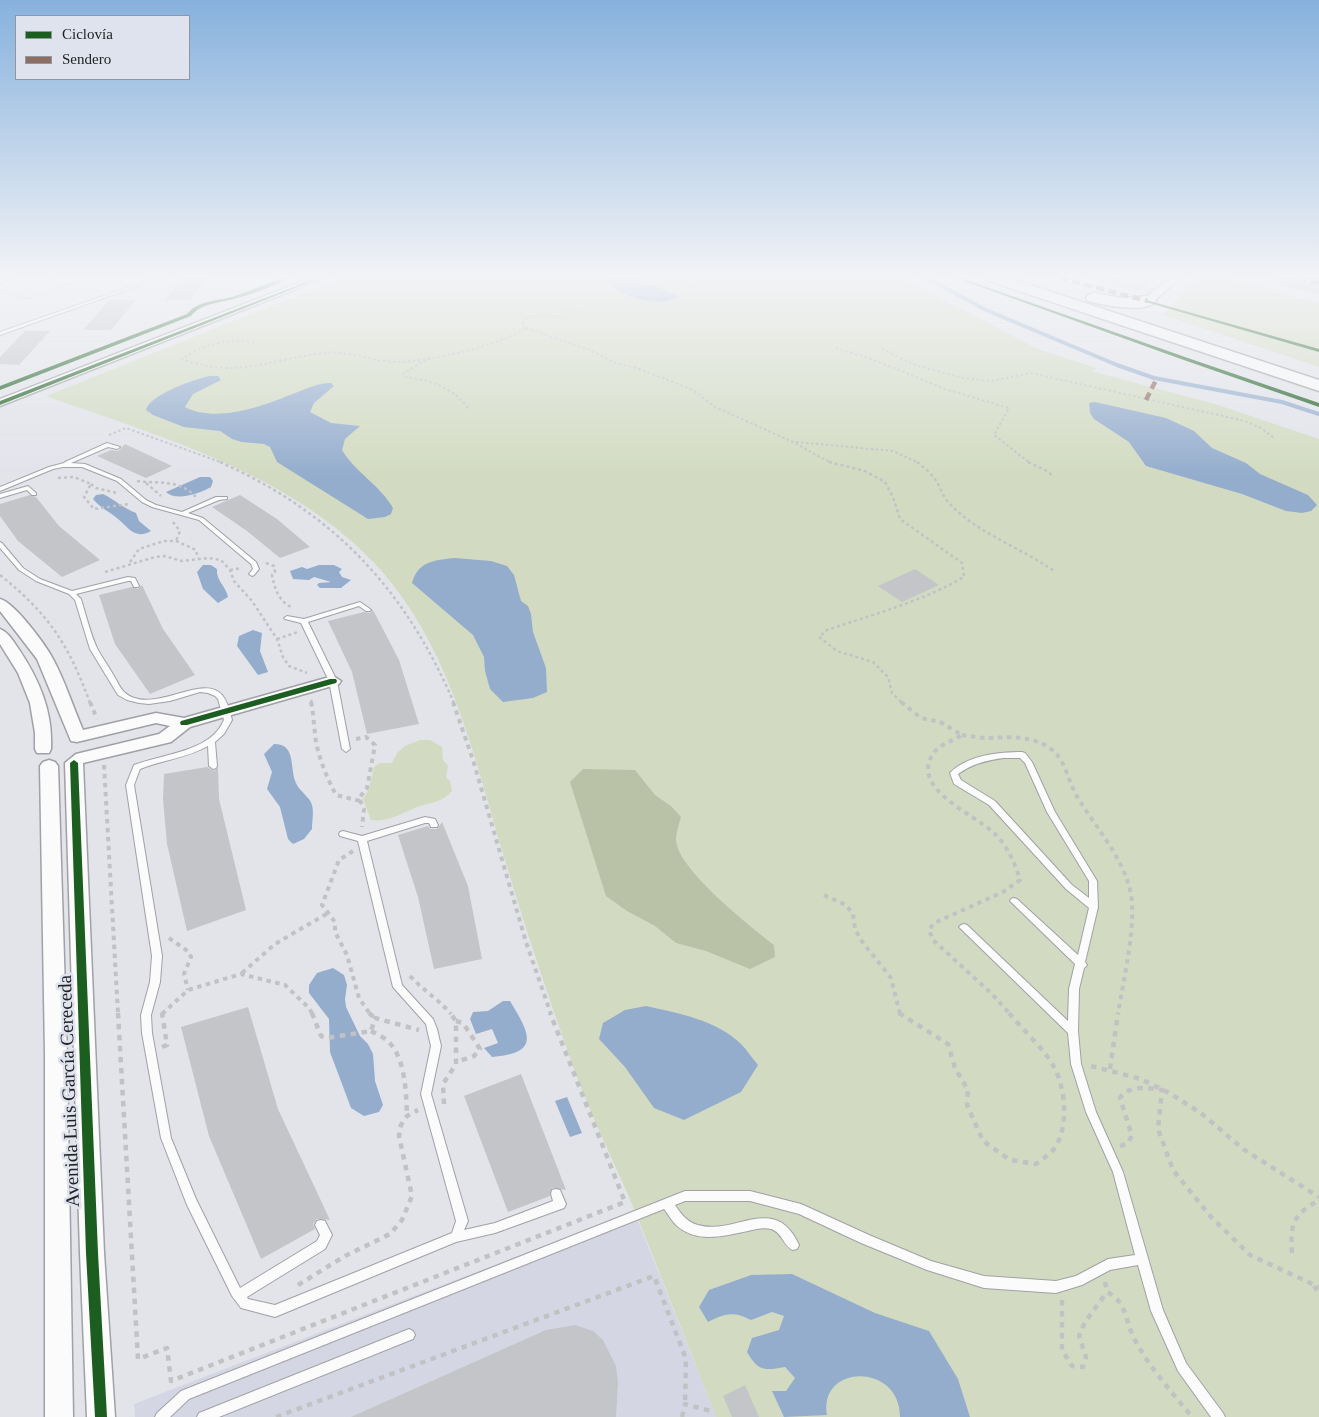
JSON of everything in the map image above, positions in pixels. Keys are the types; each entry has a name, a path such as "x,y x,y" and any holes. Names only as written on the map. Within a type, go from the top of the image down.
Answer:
{"highway":[{"path":"1193,344 1319,386"},
{"path":"1225,344 1319,376"}],"street":[{"path":"0,395 131,344"},
{"path":"0,404 152,344"},
{"path":"0,603 11,613 45,658 77,737"},
{"name":"Avenida Luis García Cereceda","path":"0,634 32,684 45,730 56,1055 59,1417"},
{"path":"184,723 156,718 77,737 61,738 46,758 57,767 165,738 184,723 226,712 330,674"},
{"name":"Avenida Luis García Cereceda","path":"77,737 84,739 89,747 78,761 92,1253 101,1417"}],"lane":[{"path":"0,489 107,445 117,447"},
{"path":"63,464 83,465 123,483 144,501 201,519 254,563 257,567 252,574"},
{"path":"0,496 28,488 34,494"},
{"path":"184,513 218,498 225,498"},
{"path":"0,544 21,568 47,585 71,593 78,599 94,649 126,698 144,703 200,690 209,690 218,693 226,712 228,720 225,727 211,740 194,751 149,761 137,767 130,785 157,956 154,982 146,1015 150,1050 166,1138 191,1201 239,1296 245,1304 275,1312 456,1237 495,1228 560,1204 556,1194"},
{"path":"71,593 128,579 133,579 136,586"},
{"path":"287,618 306,624 360,604 368,610"},
{"path":"306,624 330,674 346,749"},
{"path":"211,740 213,766"},
{"path":"1094,907 1069,886 992,803 957,782 954,773 968,762 1008,754 1022,755 1028,762 1051,812 1093,881 1094,907 1082,965 1074,989 1073,1031 1076,1064 1091,1112 1118,1172 1157,1311 1182,1367 1219,1417"},
{"path":"343,834 360,841 425,820 432,821 434,825"},
{"path":"360,841 398,987 430,1022 432,1029 436,1046 426,1094 462,1221 456,1237"},
{"path":"1014,901 1082,965"},
{"path":"964,927 1073,1031"},
{"path":"161,1417 185,1395 685,1196 750,1196 801,1209 906,1256 984,1282 1056,1287 1078,1282 1102,1268 1141,1259"},
{"path":"667,1204 682,1224 693,1231 716,1232 769,1224 781,1229 793,1245"},
{"path":"239,1296 321,1245 326,1235 321,1225"},
{"path":"203,1417 409,1335"}],"path":[{"path":"219,344 193,352 182,359 208,369 230,370 290,358 328,353 401,362 483,344"},
{"path":"573,344 590,350 615,363 637,368 694,390 715,407 793,442 832,464 865,471 885,482 893,497 900,519 962,563 964,577 949,586 891,610 827,630 819,637 837,651 873,662 888,677 892,693 908,710 922,718 940,722 962,735 933,754 927,768 930,782 956,807 994,834 1017,867 1020,880 1002,892 934,923 929,930 933,940 992,994 1054,1066 1059,1079 1065,1122 1054,1149 1036,1164 1010,1160 983,1141 967,1105 968,1090 955,1068 948,1044 900,1014 891,978 855,930 853,914 846,905 824,895"},
{"path":"836,348 856,352 938,386 1009,408 1008,414 997,426 994,435 1033,466 1049,472 1053,477"},
{"path":"882,349 903,363 962,377 985,381 1007,378 1020,373 1031,373 1245,421 1261,428 1274,438"},
{"path":"430,357 403,374 406,377 444,384 452,393 462,398 467,406 467,410"},
{"path":"108,436 126,428 204,455 262,482 316,517 345,541 375,570 401,603 422,636 443,676 466,740 528,950 567,1063 625,1202 171,1381 167,1348 138,1359 104,772 104,765 108,760"},
{"path":"793,442 893,451 915,460 934,476 947,501 962,514 1016,550 1040,561 1054,571"},
{"path":"55,478 74,477 91,484 84,497 97,510 125,503"},
{"path":"123,483 131,480 146,483 170,482 184,485 193,493"},
{"path":"146,483 146,486 155,490 166,500"},
{"path":"169,518 180,531 176,541"},
{"path":"129,563 139,549 164,541 176,541 196,550 198,558"},
{"path":"99,575 129,563 159,556 169,556 181,562 210,557 228,566 234,581 252,601 277,639 283,657 289,666 305,673 330,674"},
{"path":"254,563 261,560 274,566 275,572 272,575 276,592 284,604 302,610 306,624 277,639"},
{"path":"311,700 316,724 316,741 325,775 336,795 360,801"},
{"path":"344,740 366,737 375,745 367,788 359,798 364,809 360,841 354,851 339,860 322,904 335,922 335,932 347,955 359,998 368,1014 414,1030 432,1029"},
{"path":"150,1050 167,1045 162,1013 188,990 241,974 272,946 299,930 316,924 329,913"},
{"path":"152,932 164,929 169,939 185,947 189,952 191,957 182,974 182,980 188,990"},
{"path":"241,974 285,986 310,1009 321,1036 327,1038 370,1031 390,1043 396,1052 404,1085 407,1116"},
{"path":"370,1031 375,1018"},
{"path":"456,1021 463,1023 480,1049 474,1056 456,1062"},
{"path":"1076,1064 1110,1069 1141,1079 1162,1090 1201,1113 1243,1149 1319,1199 1300,1211 1290,1228 1292,1253"},
{"path":"1107,1147 1127,1144 1132,1136 1120,1098 1123,1092 1132,1088 1162,1090"},
{"path":"1162,1090 1158,1129 1173,1170 1211,1217 1250,1255 1319,1287"},
{"path":"294,1288 345,1256 382,1240 397,1227 412,1196 403,1168 400,1136 402,1124 407,1116 430,1107"},
{"path":"1062,1286 1062,1350 1072,1366 1083,1367 1086,1357 1079,1336 1085,1322 1107,1292 1102,1268"},
{"path":"276,1417 654,1276 686,1359 685,1404 682,1417"},
{"path":"1313,1284 1319,1293"},
{"path":"1107,1292 1114,1294 1125,1308 1132,1334 1155,1370 1192,1417"},
{"path":"685,1404 714,1412"}],"shaded area":[{"path":"634,1211 716,1417 135,1417 134,1404"}],"green space":[{"path":"176,344 1029,344 1096,368 1091,371 1215,404 1319,439 1319,1417 716,1417 635,1211 576,1075 528,936 458,708 443,670 425,634 403,599 378,567 344,535 306,507 266,483 223,462 179,444 46,396"},
{"path":"1250,344 1319,344 1319,367"},
{"path":"420,740 430,740 442,747 443,760 448,766 446,777 450,781 452,791 441,800 414,808 391,818 371,820 363,799 369,789 374,767 380,763 392,763 397,753 405,746"},
{"path":"583,769 635,770 655,795 671,806 681,817 676,840 688,866 717,897 774,945 775,957 750,969 706,951 676,943 655,926 627,911 606,896 570,782"}],"water":[{"path":"218,376 221,380 193,394 185,407 197,412 210,414 238,412 266,404 315,385 331,383 334,386 314,403 310,412 331,423 360,426 345,439 342,450 354,466 388,500 393,508 391,514 385,517 368,519 277,462 270,447 264,444 242,442 232,439 220,431 184,427 153,415 146,410 149,404 164,393 194,380"},
{"path":"1095,402 1166,418 1194,431 1212,448 1246,463 1260,474 1308,495 1317,505 1311,511 1302,513 1286,511 1242,494 1146,466 1129,442 1094,419 1090,413 1089,403"},
{"path":"200,477 210,477 213,481 211,487 195,494 182,496 170,495 166,492"},
{"path":"103,494 136,513 139,521 151,531 136,534 129,529 93,499 96,495"},
{"path":"455,558 491,561 507,566 514,575 521,601 528,606 531,614 533,632 546,668 547,692 533,698 503,702 490,689 485,671 484,657 473,635 412,583 418,570 428,563"},
{"path":"203,565 211,565 217,569 218,577 227,593 228,597 218,603 203,589 197,572"},
{"path":"319,565 334,565 342,569 339,572 342,577 351,580 341,588 320,588 317,585 319,583 331,582 314,577 309,580 293,579 290,571"},
{"path":"253,630 262,633 260,651 268,672 258,675 237,646 239,636"},
{"path":"274,744 281,745 289,752 296,783 309,799 313,808 312,829 304,839 293,844 288,839 280,807 267,789 272,772 264,754"},
{"path":"333,968 344,975 347,985 346,1007 360,1036 368,1044 373,1054 375,1081 383,1105 379,1112 364,1116 351,1108 330,1052 329,1019 309,993 309,985 317,973"},
{"path":"503,1001 510,1001 523,1023 527,1040 525,1046 518,1051 508,1055 492,1057 484,1048 498,1043 492,1029 476,1034 470,1019 473,1012 488,1011"},
{"path":"646,1006 709,1023 741,1044 758,1065 741,1092 684,1120 654,1108 625,1067 599,1039 603,1023 625,1010"},
{"path":"567,1097 582,1133 570,1137 555,1101"},
{"path":"792,1274 875,1313 929,1331 958,1379 970,1417 900,1417 896,1399 887,1386 875,1379 860,1376 846,1379 835,1386 828,1398 827,1415 784,1417 772,1391 786,1391 795,1378 785,1367 767,1369 758,1366 747,1352 752,1338 779,1330 784,1316 772,1312 751,1320 740,1315 729,1314 708,1322 699,1307 709,1290 751,1275"}],"building":[{"path":"12,344 38,344 19,365 0,364 0,357"},
{"path":"125,444 172,466 146,478 97,456 111,450 118,451"},
{"path":"30,495 36,497 59,526 100,560 62,577 18,541 0,516 0,504"},
{"path":"240,495 277,519 310,547 280,558 247,531 212,507"},
{"path":"915,569 939,585 902,602 878,586"},
{"path":"142,585 163,629 195,675 150,694 115,644 99,595 132,587 138,589"},
{"path":"373,610 399,660 419,724 367,734 352,672 328,621 364,612 370,613"},
{"path":"207,767 214,771 218,768 219,799 246,910 187,931 167,844 163,799 164,774"},
{"path":"442,822 468,886 482,959 434,969 418,897 398,835 428,826 431,829 437,829"},
{"path":"248,1007 278,1109 330,1220 317,1219 313,1224 315,1229 261,1259 209,1136 181,1027"},
{"path":"521,1074 566,1190 552,1188 550,1196 508,1212 464,1096"},
{"path":"575,1325 593,1331 603,1340 616,1366 618,1383 616,1417 351,1417 546,1330"},
{"path":"745,1385 759,1417 732,1417 723,1396"}],"waterway":[{"path":"1067,344 1154,378 1282,402 1319,414"}],"marked path":[{"path":"1146,400 1156,380"}],"cycle path":[{"path":"0,388 114,344"},
{"path":"0,403 150,344"},
{"path":"1144,344 1319,405"},
{"path":"1295,344 1319,351"},
{"path":"184,723 333,681"},
{"path":"74,763 92,1253 101,1417"}]}
